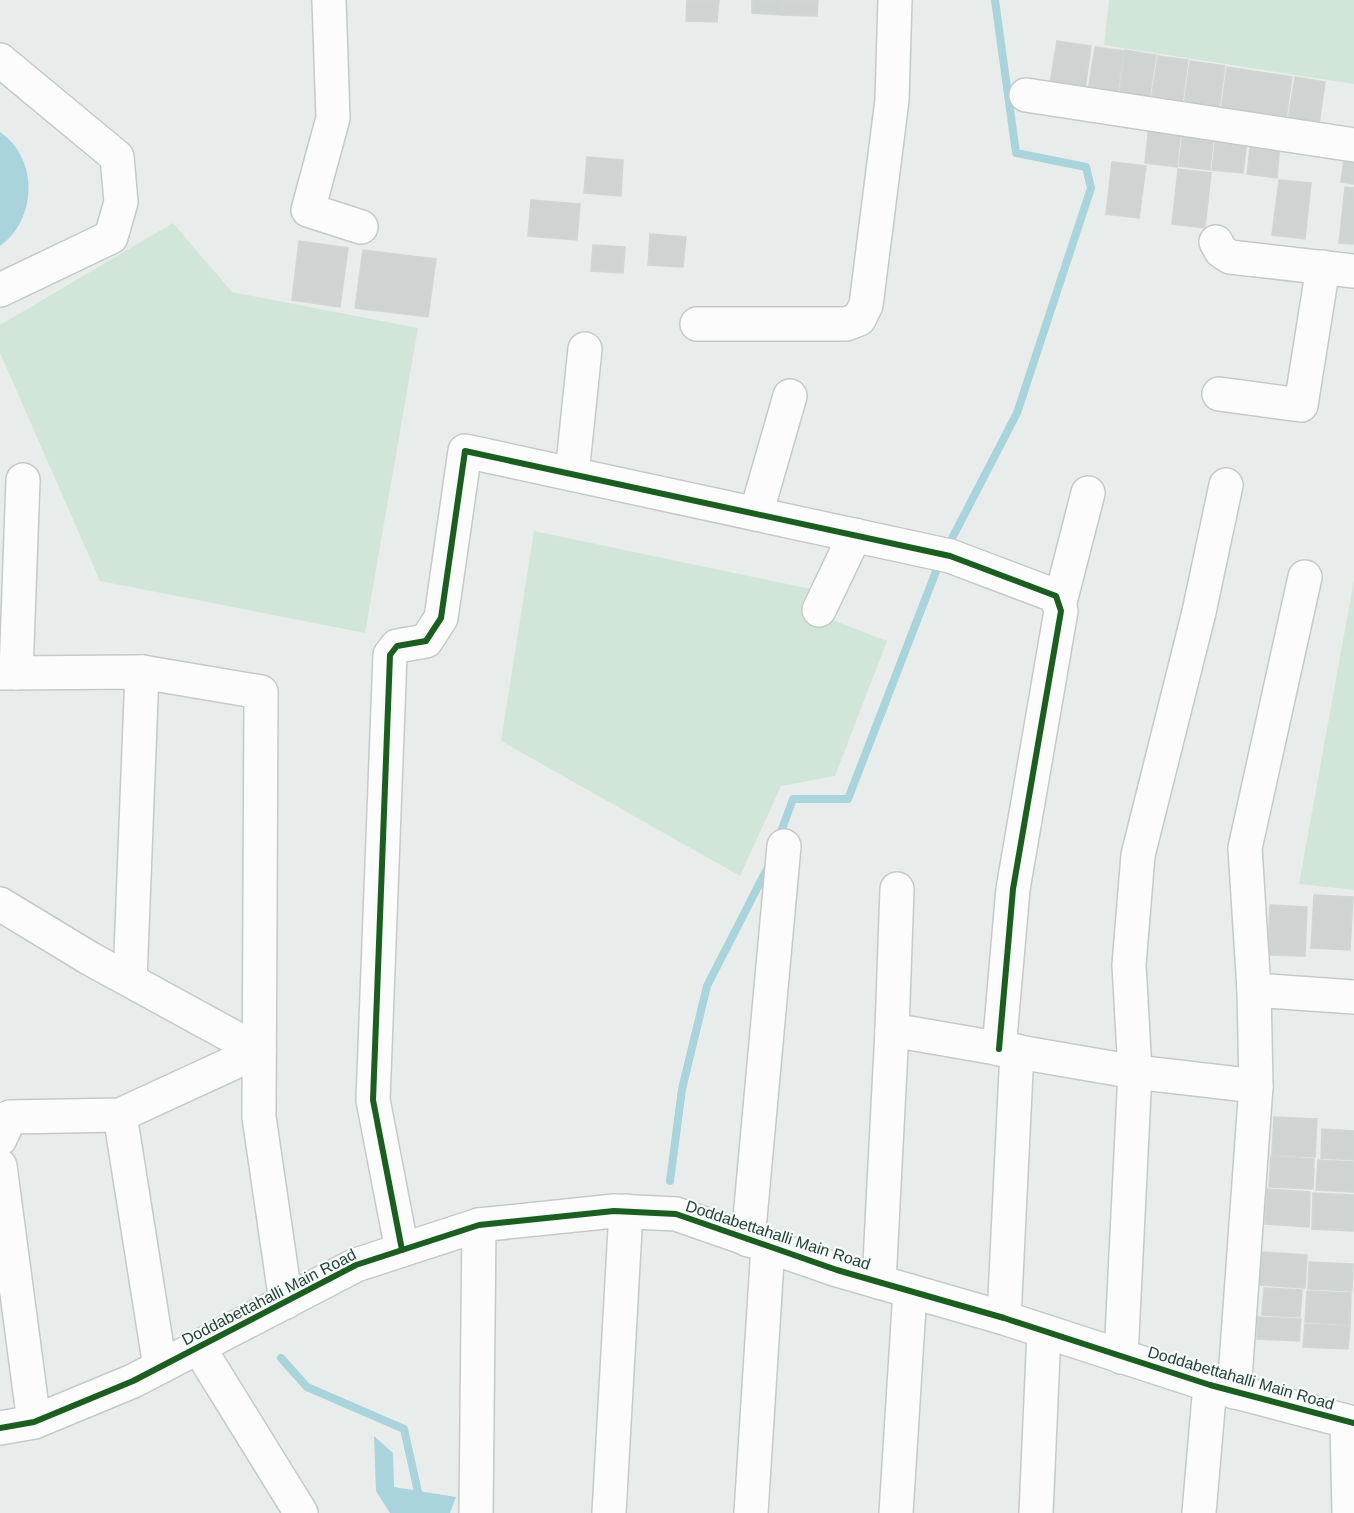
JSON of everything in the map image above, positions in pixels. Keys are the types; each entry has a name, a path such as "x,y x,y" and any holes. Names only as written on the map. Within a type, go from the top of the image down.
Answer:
{"street":[{"path":"329,0 333,118 308,210 361,227"},
{"path":"697,324 846,324 859,319 866,305 892,100 896,0"},
{"path":"0,60 117,157 121,202 111,237 0,290"},
{"path":"1026,95 1354,145"},
{"path":"1216,242 1221,251 1230,257 1339,269 1301,405 1219,394"},
{"path":"573,474 585,349"},
{"path":"756,514 790,396"},
{"path":"402,1250 373,1100 390,655 397,646 426,641 441,618 465,451 942,554 1047,591 1060,602"},
{"path":"23,480 8,673 142,672 261,692 259,1117 286,1302"},
{"path":"1121,1357 1135,1072 1129,965 1138,855 1199,612 1226,485"},
{"path":"1004,1318 1013,889 1061,611 1060,602 1088,493"},
{"path":"819,610 855,536"},
{"path":"1199,1513 1222,1388 1256,1086 1254,990 1245,848 1305,577"},
{"path":"130,980 142,672"},
{"path":"751,1513 758,1243 784,846"},
{"path":"879,1282 897,889"},
{"path":"0,904 130,980 260,1051"},
{"path":"1254,990 1354,997"},
{"path":"892,1029 1135,1072 1256,1086"},
{"path":"0,1139 10,1117 120,1115 260,1051"},
{"path":"120,1115 160,1367"},
{"path":"0,1166 34,1422"},
{"path":"609,1513 626,1212"},
{"name":"Doddabettahalli Main Road","path":"0,1428 34,1422 160,1367 356,1265 479,1225 626,1212 676,1214 879,1282 1004,1318 1222,1388 1350,1423"},
{"path":"476,1513 479,1225"},
{"path":"896,1513 910,1291"},
{"path":"1036,1513 1044,1332"},
{"path":"200,1348 301,1513"},
{"path":"1349,1513 1350,1423"}],"green space":[{"path":"1109,0 1354,0 1354,84 1104,45"},
{"path":"173,223 232,292 418,328 365,633 100,581 0,353 0,325"},
{"path":"534,531 811,589 804,609 887,641 835,776 781,786 740,876 501,741"},
{"path":"1354,580 1354,890 1299,884"}],"water":[{"path":"0,132 13,144 22,157 27,173 28,189 27,205 21,221 0,246"},
{"path":"374,1436 393,1453 394,1487 456,1497 450,1513 390,1513 376,1491"}],"building":[{"path":"687,0 719,0 717,22 686,21"},
{"path":"752,0 782,0 782,15 752,13"},
{"path":"782,0 818,0 817,16 782,15"},
{"path":"1057,41 1091,46 1085,90 1050,84"},
{"path":"1095,47 1124,51 1117,95 1088,91"},
{"path":"1125,50 1156,55 1149,100 1119,95"},
{"path":"1158,56 1188,60 1182,104 1151,100"},
{"path":"1190,61 1225,66 1219,109 1184,104"},
{"path":"1227,67 1292,77 1286,120 1221,110"},
{"path":"1295,77 1325,82 1319,124 1288,119"},
{"path":"1149,125 1181,128 1177,167 1145,163"},
{"path":"1183,130 1214,133 1210,170 1179,166"},
{"path":"1216,135 1247,139 1243,173 1212,170"},
{"path":"1251,140 1280,143 1277,178 1247,174"},
{"path":"1345,151 1354,152 1354,184 1341,182"},
{"path":"587,157 623,160 621,196 584,193"},
{"path":"1112,162 1146,166 1139,218 1106,214"},
{"path":"1178,169 1211,173 1205,228 1172,224"},
{"path":"1279,180 1311,183 1305,239 1272,235"},
{"path":"1345,187 1354,188 1354,244 1339,243"},
{"path":"531,200 580,204 577,240 528,236"},
{"path":"650,234 686,237 683,267 648,265"},
{"path":"299,241 348,248 340,307 292,300"},
{"path":"593,245 625,247 623,273 591,271"},
{"path":"363,250 436,259 428,317 355,308"},
{"path":"1314,895 1353,897 1350,950 1311,948"},
{"path":"1270,905 1307,907 1305,956 1268,955"},
{"path":"1274,1117 1317,1119 1315,1157 1272,1155"},
{"path":"1322,1129 1354,1131 1354,1160 1321,1158"},
{"path":"1271,1156 1314,1159 1313,1189 1269,1187"},
{"path":"1318,1160 1354,1162 1354,1192 1316,1190"},
{"path":"1267,1189 1310,1192 1309,1227 1265,1224"},
{"path":"1313,1193 1354,1195 1354,1231 1312,1229"},
{"path":"1261,1252 1307,1255 1305,1288 1259,1285"},
{"path":"1309,1262 1353,1264 1352,1291 1308,1289"},
{"path":"1264,1288 1302,1290 1300,1317 1262,1315"},
{"path":"1307,1291 1351,1293 1350,1325 1305,1322"},
{"path":"1258,1317 1301,1319 1299,1341 1257,1339"},
{"path":"1305,1324 1350,1326 1348,1349 1303,1347"}],"waterway":[{"path":"947,548 1017,413 1091,188 1086,167 1016,153 995,0"},
{"path":"778,840 793,799 848,799 940,561"},
{"path":"670,1181 682,1089 707,986 769,865"},
{"path":"281,1358 307,1387 404,1429 418,1492 427,1513"}],"cycle path":[{"path":"402,1250 373,1100 390,655 397,646 426,641 441,618 465,451 950,556 1056,596 1061,611 1013,889 999,1049"},
{"path":"0,1428 34,1422 133,1381 356,1265 479,1225 614,1211 676,1214 837,1270 1004,1318 1210,1385 1354,1423"}]}
